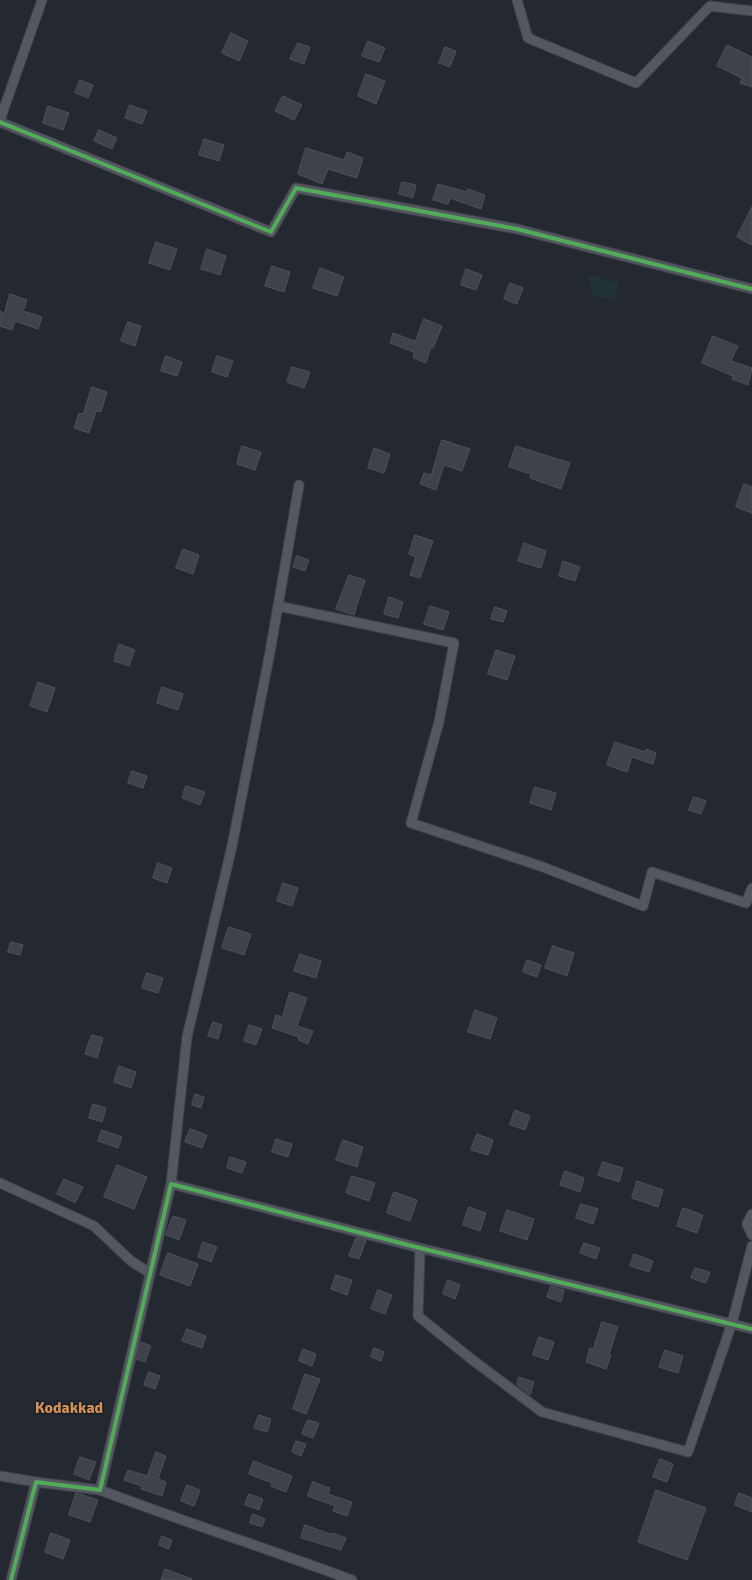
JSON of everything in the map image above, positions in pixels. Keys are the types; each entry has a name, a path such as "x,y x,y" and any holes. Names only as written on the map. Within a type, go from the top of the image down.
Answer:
{"street":[{"path":"42,0 0,121 271,232 296,188 517,229 752,289"},
{"path":"517,0 528,38 636,83 710,6 752,11"},
{"path":"100,1490 171,1184 187,1037 232,846 278,606 299,485"},
{"path":"278,606 454,643 440,722 411,823 543,867 642,906 652,872 746,903 752,888"},
{"path":"0,1183 94,1226 131,1261 150,1273"},
{"path":"171,1184 420,1248 752,1329"},
{"path":"752,1214 747,1224 752,1235"},
{"path":"420,1248 418,1316 470,1358 542,1412 688,1452 732,1323 752,1246"},
{"path":"0,1476 100,1490 175,1519 264,1548 352,1580"},
{"path":"12,1580 36,1482"}],"shaded area":[{"path":"588,275 619,283 614,300 592,295"}],"building":[{"path":"231,33 248,41 239,61 222,53"},
{"path":"368,41 385,48 379,62 362,56"},
{"path":"298,43 310,47 304,64 290,59"},
{"path":"727,45 752,57 752,87 740,83 742,78 717,66"},
{"path":"445,47 456,51 450,67 439,63"},
{"path":"366,74 385,81 376,104 358,96"},
{"path":"80,80 93,85 88,98 75,93"},
{"path":"283,96 302,105 294,120 275,111"},
{"path":"130,105 147,111 142,124 125,118"},
{"path":"48,106 69,113 63,130 43,123"},
{"path":"99,130 117,138 112,149 94,141"},
{"path":"204,139 224,145 219,161 199,155"},
{"path":"306,148 344,160 347,152 363,158 357,178 328,169 322,184 298,174"},
{"path":"402,182 416,185 413,198 399,194"},
{"path":"438,184 467,192 468,189 485,195 481,209 450,198 448,204 433,200"},
{"path":"752,207 752,245 737,237"},
{"path":"156,242 177,249 170,270 149,263"},
{"path":"207,249 226,256 220,275 201,269"},
{"path":"272,266 290,272 284,292 265,286"},
{"path":"320,268 344,277 337,296 313,288"},
{"path":"466,269 482,275 476,290 461,285"},
{"path":"510,283 523,288 517,304 504,299"},
{"path":"10,294 27,300 23,311 42,317 38,329 15,321 12,330 0,326 0,311 4,313"},
{"path":"424,319 442,326 433,348 431,347 426,363 413,358 414,352 390,343 393,333 415,341"},
{"path":"128,322 141,326 135,346 121,341"},
{"path":"713,336 738,346 731,361 752,368 748,385 732,379 733,376 702,363"},
{"path":"166,356 182,362 177,376 161,371"},
{"path":"217,356 233,361 227,377 212,372"},
{"path":"292,367 310,372 304,388 287,382"},
{"path":"92,387 107,392 101,412 96,411 89,433 74,428 79,413 83,414"},
{"path":"442,440 470,449 462,471 444,465 436,490 420,484 424,473 431,475"},
{"path":"242,446 261,452 255,470 237,464"},
{"path":"516,446 570,463 561,489 530,478 531,474 509,467"},
{"path":"374,448 390,454 384,473 368,468"},
{"path":"744,484 752,487 752,513 736,507"},
{"path":"415,535 433,541 420,578 410,575 416,557 409,554"},
{"path":"524,543 546,551 541,568 518,561"},
{"path":"183,549 199,555 193,574 176,568"},
{"path":"297,556 309,560 305,571 293,567"},
{"path":"563,561 580,567 575,581 559,576"},
{"path":"349,575 365,580 354,615 336,609"},
{"path":"389,597 403,602 398,618 384,614"},
{"path":"430,606 449,612 443,630 424,624"},
{"path":"495,607 507,611 503,622 491,619"},
{"path":"119,644 135,650 129,666 114,661"},
{"path":"496,650 515,656 507,680 488,674"},
{"path":"38,682 55,688 47,712 30,706"},
{"path":"162,687 183,694 178,710 157,703"},
{"path":"615,742 645,752 646,749 656,753 653,764 632,757 627,772 607,765"},
{"path":"132,771 147,776 143,788 128,783"},
{"path":"186,786 205,792 200,805 182,798"},
{"path":"535,787 556,793 551,810 530,803"},
{"path":"694,797 706,801 701,814 689,810"},
{"path":"158,863 172,868 167,883 153,878"},
{"path":"283,883 298,888 292,906 277,901"},
{"path":"229,927 251,934 244,955 222,948"},
{"path":"11,942 23,945 20,955 8,952"},
{"path":"553,946 574,953 567,976 545,968"},
{"path":"300,954 321,961 316,978 294,971"},
{"path":"527,960 541,965 537,977 523,972"},
{"path":"147,973 163,978 158,993 142,988"},
{"path":"290,992 307,998 297,1026 313,1031 308,1044 298,1040 299,1037 272,1028 276,1015 282,1017"},
{"path":"475,1010 497,1018 490,1039 468,1032"},
{"path":"213,1022 222,1025 218,1039 208,1036"},
{"path":"249,1025 262,1029 256,1045 244,1041"},
{"path":"92,1035 103,1038 97,1058 85,1054"},
{"path":"119,1066 136,1072 131,1088 114,1082"},
{"path":"195,1094 204,1097 201,1108 192,1105"},
{"path":"93,1104 106,1108 102,1122 89,1118"},
{"path":"515,1110 530,1116 525,1130 510,1125"},
{"path":"190,1129 207,1135 202,1148 185,1142"},
{"path":"102,1130 122,1137 118,1148 98,1141"},
{"path":"477,1134 493,1140 488,1155 471,1150"},
{"path":"276,1139 292,1144 288,1157 272,1152"},
{"path":"343,1140 363,1147 357,1167 336,1160"},
{"path":"230,1157 246,1162 242,1173 227,1168"},
{"path":"603,1162 623,1168 619,1182 598,1175"},
{"path":"117,1165 147,1177 134,1209 104,1197"},
{"path":"565,1171 584,1178 580,1192 560,1185"},
{"path":"352,1176 375,1183 369,1201 346,1193"},
{"path":"64,1179 83,1187 75,1203 57,1194"},
{"path":"637,1181 663,1190 658,1207 632,1198"},
{"path":"394,1192 417,1200 410,1221 387,1213"},
{"path":"581,1204 598,1209 593,1224 576,1218"},
{"path":"469,1207 486,1213 480,1231 463,1225"},
{"path":"683,1208 703,1215 697,1233 677,1226"},
{"path":"507,1210 534,1219 527,1240 500,1231"},
{"path":"173,1216 186,1220 179,1240 166,1235"},
{"path":"356,1238 366,1240 359,1259 349,1256"},
{"path":"203,1242 217,1247 211,1262 198,1257"},
{"path":"584,1243 600,1248 596,1259 580,1253"},
{"path":"168,1253 198,1264 190,1286 160,1275"},
{"path":"634,1254 653,1261 649,1272 630,1266"},
{"path":"695,1268 710,1272 706,1283 691,1278"},
{"path":"336,1275 352,1280 347,1295 331,1289"},
{"path":"448,1280 460,1285 455,1299 443,1294"},
{"path":"551,1286 564,1290 561,1302 547,1297"},
{"path":"378,1290 392,1295 385,1314 371,1309"},
{"path":"602,1322 618,1327 609,1354 611,1355 606,1369 586,1362 590,1348 593,1349"},
{"path":"187,1329 206,1336 202,1348 182,1341"},
{"path":"539,1337 554,1342 548,1360 533,1355"},
{"path":"141,1342 151,1346 145,1362 136,1359"},
{"path":"374,1348 384,1352 381,1361 371,1357"},
{"path":"303,1349 316,1354 312,1366 299,1361"},
{"path":"665,1350 683,1356 678,1373 659,1367"},
{"path":"149,1372 160,1376 155,1389 144,1385"},
{"path":"305,1374 320,1379 306,1414 293,1409"},
{"path":"519,1377 534,1382 530,1395 517,1385"},
{"path":"259,1415 271,1419 267,1432 254,1428"},
{"path":"308,1420 319,1423 313,1438 302,1434"},
{"path":"296,1441 306,1444 301,1456 292,1452"},
{"path":"156,1452 166,1456 158,1479 166,1482 162,1496 141,1489 142,1486 124,1480 128,1470 147,1476"},
{"path":"80,1457 96,1462 89,1480 74,1474"},
{"path":"660,1459 673,1464 667,1482 653,1477"},
{"path":"254,1461 292,1476 286,1492 271,1486 272,1483 249,1474"},
{"path":"313,1482 330,1488 328,1494 352,1502 347,1516 333,1511 335,1506 308,1496"},
{"path":"187,1485 200,1490 194,1506 181,1501"},
{"path":"656,1490 706,1508 687,1560 638,1542"},
{"path":"76,1493 98,1500 90,1522 69,1515"},
{"path":"739,1493 752,1498 752,1512 735,1505"},
{"path":"249,1494 263,1499 259,1510 245,1505"},
{"path":"253,1514 265,1519 262,1527 250,1523"},
{"path":"305,1525 346,1538 341,1550 301,1538"},
{"path":"51,1533 70,1540 63,1559 45,1552"},
{"path":"162,1536 172,1540 169,1549 159,1545"},
{"path":"165,1569 192,1579 161,1580"}],"cycle path":[{"path":"0,122 271,232 296,188 517,229 752,289"},
{"path":"11,1580 36,1482 100,1490 171,1184 420,1248 752,1329"}],"district":[{"name":"Kodakkad","path":"69,1409"}]}
